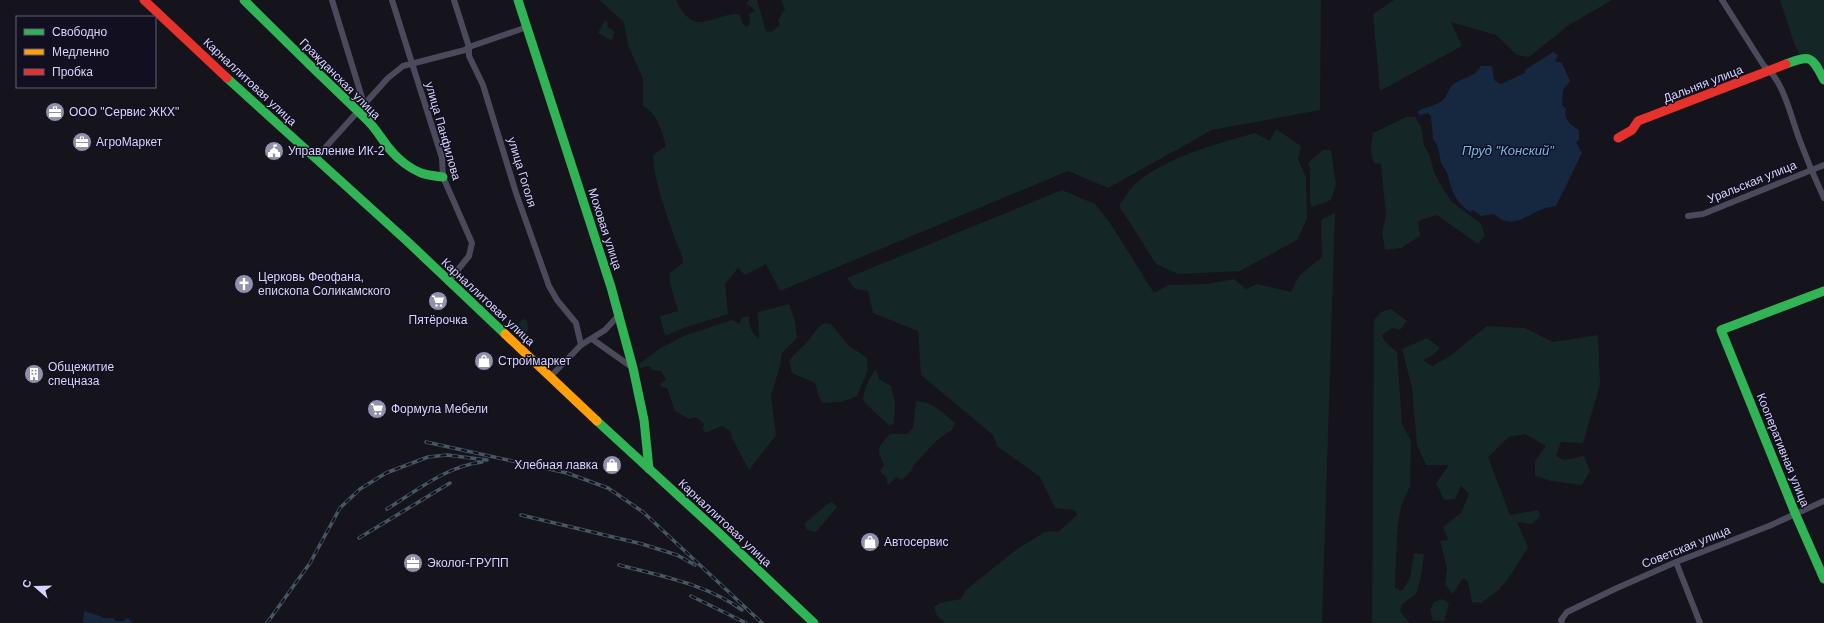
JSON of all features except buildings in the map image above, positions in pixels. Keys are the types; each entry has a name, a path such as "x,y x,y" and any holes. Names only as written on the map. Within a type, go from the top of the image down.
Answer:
{"street":[{"name":"Карналлитовая улица","path":"144,0 315,159 390,226 448,282 814,623"},
{"name":"Гражданская улица","path":"244,0 357,112 368,121 388,148 403,162 423,175 443,177"},
{"path":"332,0 364,104"},
{"name":"улица Панфилова","path":"392,0 442,158 443,177 472,243 469,256 448,282"},
{"name":"улица Гоголя","path":"454,0 469,47 469,56 483,85 516,192 549,286 557,300 576,323 581,345"},
{"name":"Моховая улица","path":"518,0 611,287 644,420 649,469"},
{"path":"1722,0 1764,66 1770,71 1788,105 1812,171 1824,198"},
{"path":"315,159 388,78 404,66 465,50 469,47 526,27"},
{"name":"Дальняя улица","path":"1618,138 1632,130 1638,121 1802,58 1811,59 1816,64 1824,80"},
{"name":"Уральская улица","path":"1688,216 1703,214 1750,196 1800,173 1812,171 1824,165"},
{"name":"Кооперативная улица","path":"1824,291 1721,330 1795,513 1824,579"},
{"path":"550,377 581,345 605,330 618,316"},
{"path":"592,339 632,368"},
{"name":"Советская улица","path":"1561,622 1567,612 1676,562 1769,526 1824,501"},
{"path":"1676,562 1700,623"}],"shaded area":[{"path":"599,0 676,0 683,12 690,19 696,22 703,22 728,15 739,14 743,24 747,27 750,24 749,14 755,11 746,4 749,0 757,0 766,31 771,32 780,25 778,20 785,9 781,0 1321,0 1320,110 1212,130 1108,188 1068,171 780,291 766,264 745,275 738,268 725,284 728,314 681,329 665,336 660,316 678,311 670,283 670,273 683,263 681,253 661,197 654,166 653,155 666,146 661,129 655,118 648,109 643,106 643,79 628,45 624,22"},
{"path":"1394,0 1612,0 1569,25 1529,57 1517,55 1496,35 1451,22 1462,46 1380,91 1373,14"},
{"path":"1780,0 1824,0 1824,76 1800,55 1794,43"},
{"path":"605,20 607,21 608,27 614,31 613,39 610,40 598,33"},
{"path":"1406,117 1415,117 1421,127 1424,145 1430,156 1434,172 1444,191 1452,202 1481,224 1485,235 1478,244 1437,215 1418,221 1420,236 1401,248 1385,250 1382,232 1386,216 1381,164 1374,163 1371,148 1372,137 1373,133"},
{"path":"1276,129 1301,146 1298,159 1306,177 1307,218 1297,240 1240,271 1178,274 1156,264 1119,206 1134,184 1149,173 1193,152 1255,133 1270,141"},
{"path":"1323,150 1331,150 1336,185 1331,200 1312,207 1310,203 1310,169 1308,163"},
{"path":"1062,190 1095,204 1110,223 1154,293 1168,285 1207,284 1234,279 1246,289 1257,284 1291,292 1299,276 1322,257 1321,220 1335,213 1322,623 945,623 937,616 934,607 940,603 961,599 966,590 1017,549 1045,532 1059,531 1077,515 1075,510 1055,508 1040,477 997,446 993,435 921,375 918,331 873,313 868,291 855,289 847,278"},
{"path":"789,304 795,321 797,338 782,353 780,366 771,396 776,435 749,470 732,438 730,431 722,426 705,433 703,429 704,424 696,417 689,419 675,411 667,388 661,387 660,383 666,380 661,371 652,370 650,366 640,368 639,364 659,349 686,335 732,320 740,324 741,318 749,316 751,329 759,339 758,312"},
{"path":"1391,309 1407,321 1400,330 1392,328 1382,335 1385,342 1397,352 1402,424 1411,441 1410,486 1401,506 1397,533 1395,588 1402,591 1410,578 1414,553 1424,554 1421,577 1416,594 1402,604 1400,612 1410,623 1372,623 1374,320 1381,312"},
{"path":"523,319 526,320 528,328 522,339 512,330"},
{"path":"824,323 831,324 848,345 867,358 868,370 857,396 841,402 823,403 819,397 815,383 792,373 789,361"},
{"path":"1487,326 1525,328 1553,342 1598,335 1600,385 1583,443 1561,442 1556,456 1564,460 1584,456 1590,471 1582,485 1551,481 1535,476 1535,461 1546,446 1525,434 1509,437 1488,457 1510,515 1538,510 1540,516 1532,524 1517,522 1528,547 1500,589 1481,603 1472,602 1468,582 1463,578 1453,594 1445,585 1447,569 1440,541 1448,540 1443,527 1461,513 1469,494 1461,486 1455,499 1444,500 1436,483 1449,465 1426,465 1417,445 1412,388 1402,349 1427,338 1440,348 1433,355 1423,360 1432,366 1450,356"},
{"path":"876,370 879,379 891,386 895,403 894,424 889,425 863,400 867,384"},
{"path":"916,401 927,403 941,411 955,423 952,430 937,440 902,480 896,477 888,485 886,477 880,471 884,465 879,451 881,445 890,434 907,434 913,428"},
{"path":"832,502 837,507 816,532 807,530 804,524 826,505"},
{"path":"1442,599 1449,603 1444,622 1433,620 1430,610 1434,602"}],"water":[{"name":"Пруд \"Конский\"","path":"1553,52 1558,55 1555,61 1562,63 1570,81 1563,90 1562,105 1566,109 1565,113 1568,122 1579,130 1579,140 1576,142 1582,153 1556,206 1545,208 1525,218 1513,221 1501,219 1494,214 1481,216 1473,210 1470,212 1460,203 1452,190 1441,162 1438,147 1433,139 1431,116 1428,113 1420,115 1417,112 1440,102 1445,98 1449,89 1453,85 1473,75 1481,66 1492,66 1494,80 1501,84 1525,73 1525,70"},
{"path":"84,611 103,618 113,618 116,621 123,621 128,618 133,623 83,623"}],"railway":[{"path":"426,442 567,473 608,488 643,512 762,623"},
{"path":"267,623 310,563 340,508 360,489 386,473 428,457 447,455 487,460"},
{"path":"387,509 432,480 456,468 482,462"},
{"path":"359,538 450,483"},
{"path":"521,515 642,544 677,555 695,565"},
{"path":"619,565 667,577 698,587 728,601 742,610"},
{"path":"691,596 746,623"}],"traffic: fast":[{"path":"244,0 371,124 398,158 418,172 443,177"},
{"path":"518,0 611,287 633,368 644,420 649,469"},
{"path":"1786,64 1801,59 1810,60 1817,66 1824,80"},
{"path":"227,78 408,242 505,334"},
{"path":"1824,291 1721,330 1795,513 1824,579"},
{"path":"597,421 717,531 814,623"}],"traffic: slow":[{"path":"505,334 597,421"}],"traffic: jam":[{"path":"144,0 227,78"},
{"path":"1618,138 1632,130 1638,121 1786,64"}],"place":[{"name":"ООО \"Сервис ЖКХ\"","path":"55,112"},
{"name":"АгроМаркет","path":"82,142"},
{"name":"Управление ИК-2","path":"274,151"},
{"name":"Церковь Феофана, епископа Соликамского","path":"244,284"},
{"name":"Пятёрочка","path":"438,301"},
{"name":"Строймаркет","path":"484,361"},
{"name":"Общежитие спецназа","path":"34,374"},
{"name":"Формула Мебели","path":"377,409"},
{"name":"Хлебная лавка","path":"612,465"},
{"name":"Автосервис","path":"870,542"},
{"name":"Эколог-ГРУПП","path":"413,563"}]}
